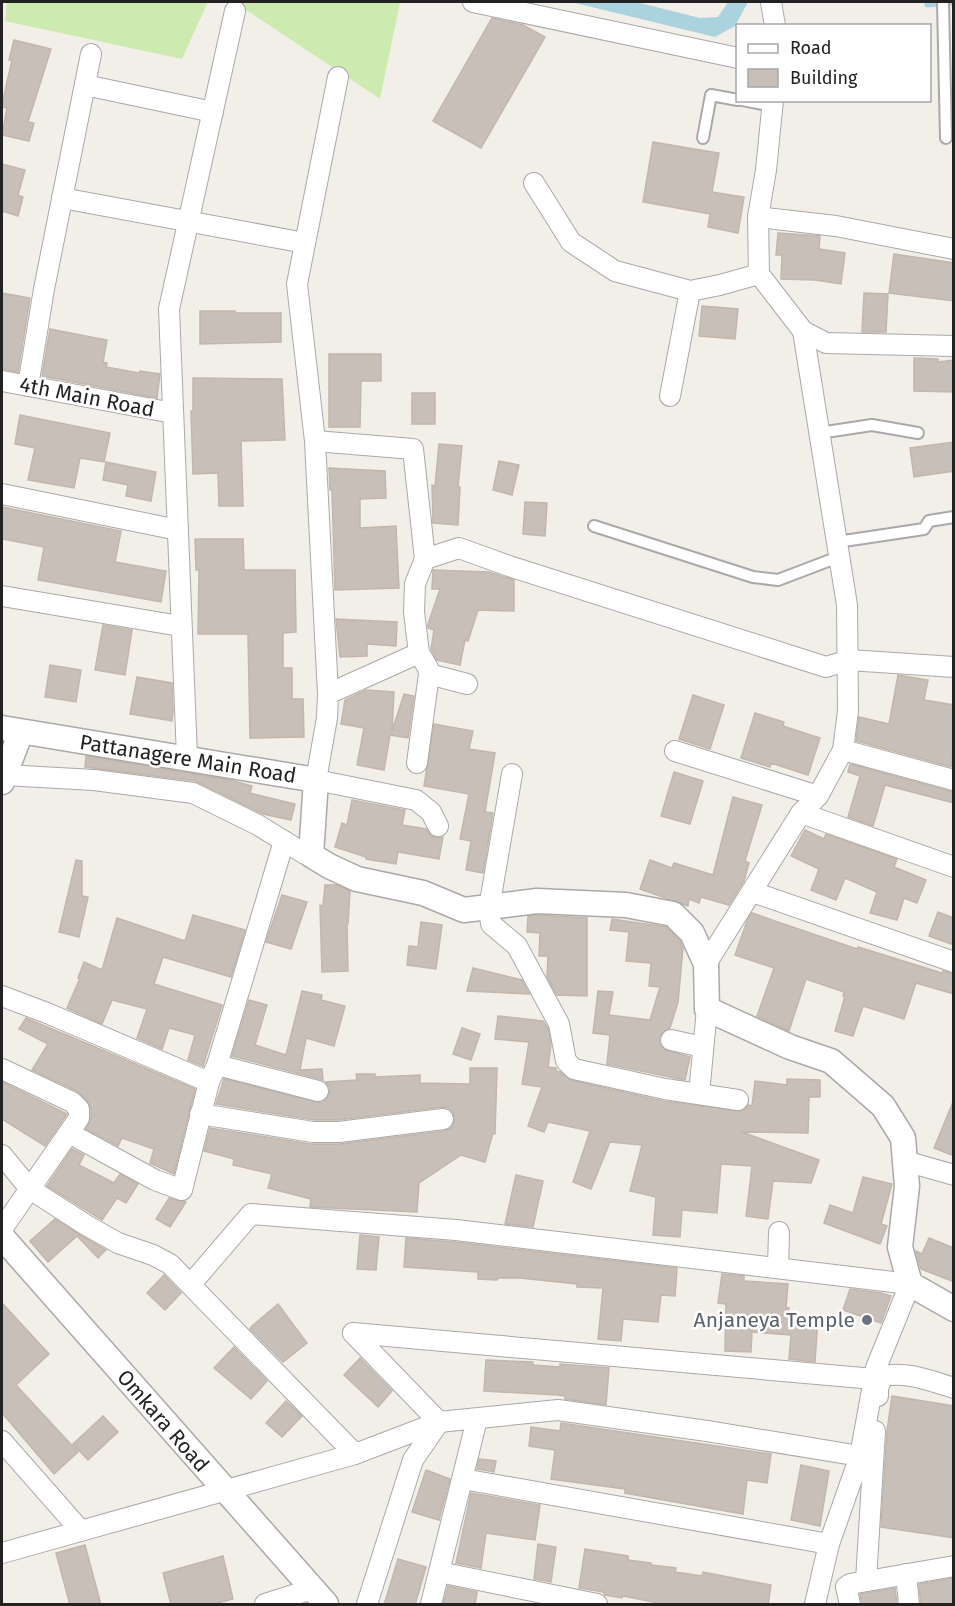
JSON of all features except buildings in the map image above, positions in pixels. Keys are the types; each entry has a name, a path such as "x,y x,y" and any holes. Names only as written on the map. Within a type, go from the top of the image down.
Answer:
{"street":[{"path":"473,2 736,58"},
{"path":"771,2 775,24"},
{"path":"187,757 169,309 235,11"},
{"path":"28,386 44,289 91,54"},
{"path":"338,77 297,284 315,441 328,694 327,718 316,780 416,800 431,812 438,826"},
{"path":"85,86 213,112"},
{"path":"773,103 758,217 759,274 803,331 826,343 954,346"},
{"path":"534,183 571,242 615,271 690,291 759,274"},
{"path":"62,198 305,243"},
{"path":"758,217 836,226 954,249"},
{"path":"670,396 690,291"},
{"path":"706,964 801,813 818,796 843,750 848,711 848,605 803,331"},
{"name":"4th Main Road","path":"2,381 173,413"},
{"path":"315,441 413,449 424,559 415,584 414,612 419,652 429,674 417,763"},
{"path":"2,494 178,530"},
{"path":"424,559 459,548 826,667 849,660 954,667"},
{"path":"2,596 180,626"},
{"path":"328,694 419,652"},
{"path":"429,674 467,684"},
{"path":"11,730 3,777 94,780 193,793 258,825 305,855 311,855 357,879 423,893 464,910 537,901 626,906 673,914 692,933 706,964 707,1009 699,1094"},
{"name":"Pattanagere Main Road","path":"11,730 187,757 316,780 311,855"},
{"path":"843,750 954,780"},
{"path":"675,751 818,796"},
{"path":"512,774 489,908 491,924 517,946 559,1024 566,1061 574,1069 665,1089 738,1100"},
{"path":"801,813 954,867"},
{"path":"69,1133 155,1180 182,1190 200,1114 284,841"},
{"path":"753,892 954,962"},
{"path":"2,996 213,1073 318,1091"},
{"path":"707,1009 790,1047 831,1061 883,1106 903,1138 907,1186 900,1247 910,1284 876,1368 860,1456 829,1544 815,1605"},
{"path":"671,1040 703,1047"},
{"path":"2,1069 72,1102 79,1109 79,1118 2,1229"},
{"path":"200,1114 313,1132 339,1132 443,1119"},
{"path":"2,1155 30,1189 104,1236 170,1264 355,1454"},
{"path":"905,1161 954,1175"},
{"path":"190,1284 251,1214 456,1230 910,1284 954,1309"},
{"path":"778,1268 779,1232"},
{"name":"Omkara Road","path":"2,1237 319,1597"},
{"path":"439,1422 353,1333 874,1379"},
{"path":"866,1581 878,1388 883,1376 909,1375 954,1388"},
{"path":"2,1553 355,1454 439,1422 558,1410 860,1456"},
{"path":"431,1605 477,1419"},
{"path":"367,1605 413,1460 439,1422"},
{"path":"2,1441 81,1531"},
{"path":"463,1479 829,1544"},
{"path":"850,1605 846,1587 850,1584 954,1566"},
{"path":"439,1572 597,1605"},
{"path":"906,1574 909,1605"},
{"path":"273,1603 319,1597"}],"lane":[{"path":"946,138 947,3"},
{"path":"703,138 711,95 736,99"},
{"path":"819,433 872,424 918,433"},
{"path":"594,526 761,578 778,580 839,549 924,529 929,521 954,517"}],"green space":[{"path":"7,2 208,2 182,59 5,21"},
{"path":"234,2 400,3 380,99"}],"water":[{"path":"571,2 636,2 700,18 718,17 728,2 748,2 735,26 715,37"}],"waterway":[{"path":"927,2 927,5 954,3"}],"place":[{"name":"Anjaneya Temple","path":"867,1320"}]}
